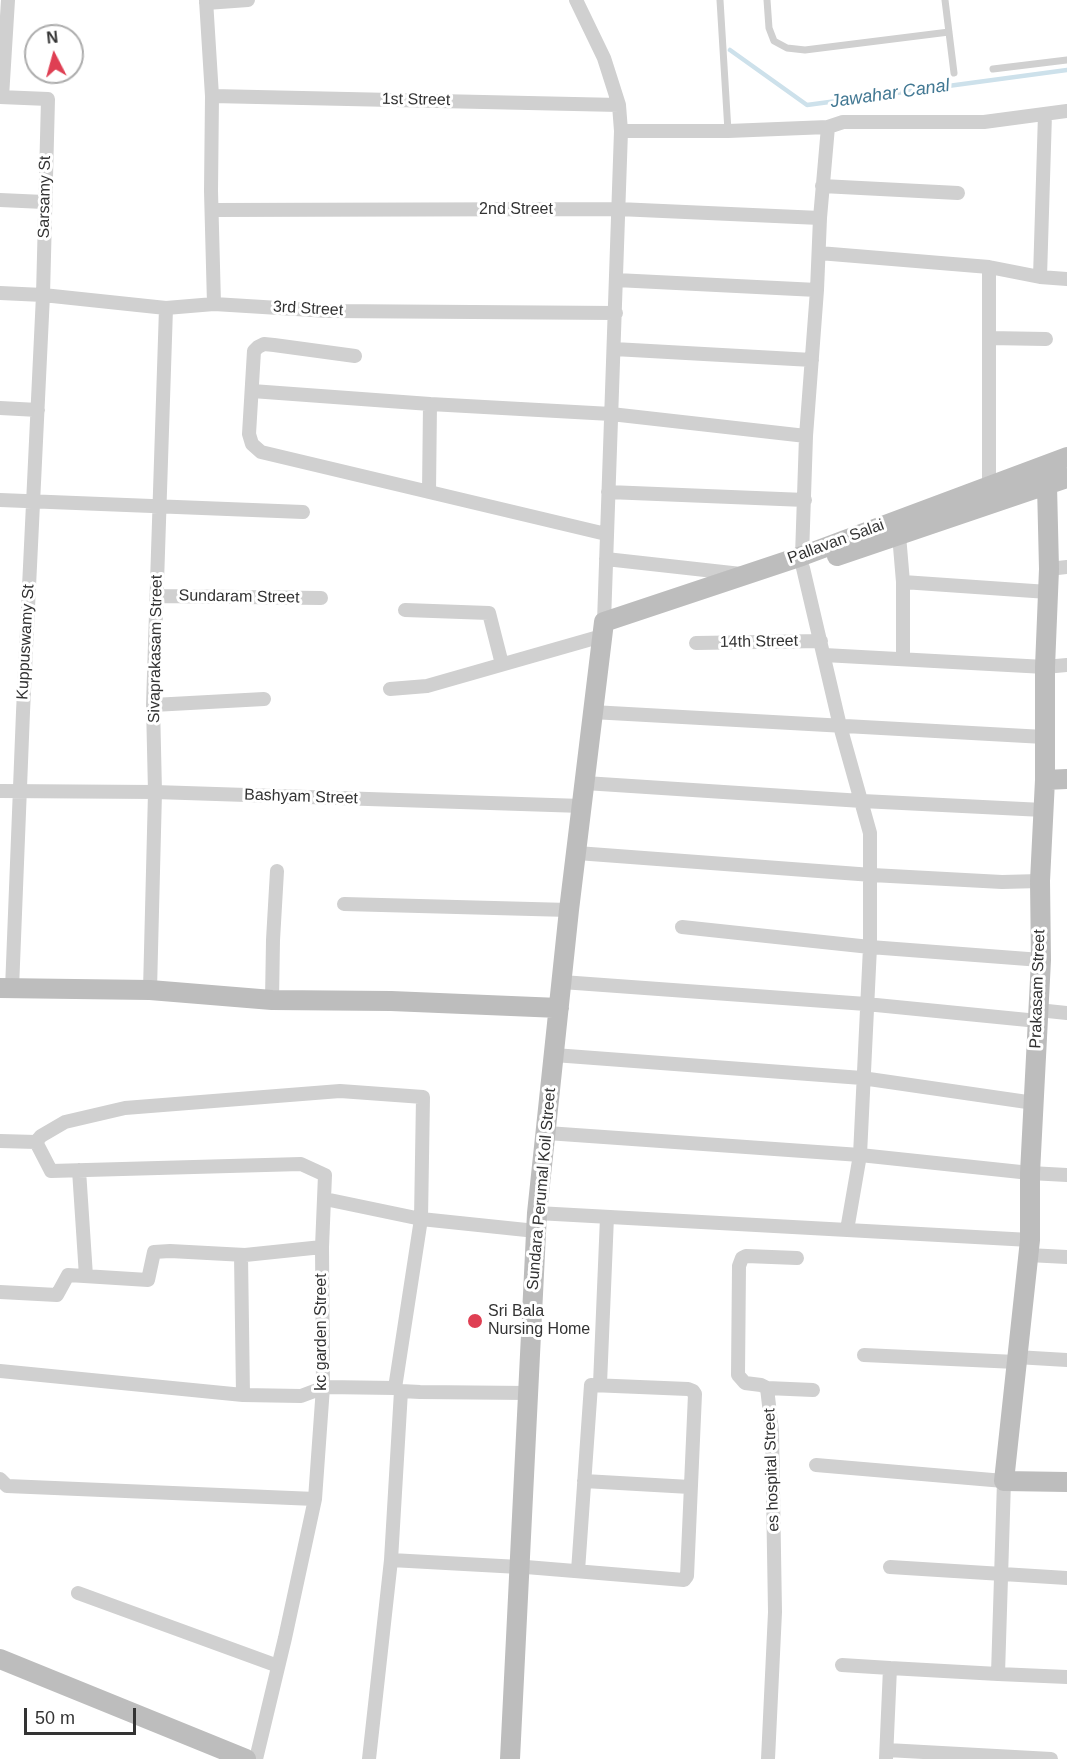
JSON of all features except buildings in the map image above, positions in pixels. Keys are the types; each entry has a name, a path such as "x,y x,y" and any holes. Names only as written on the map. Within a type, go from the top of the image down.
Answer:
{"street":[{"path":"1,97 8,0"},
{"path":"214,304 212,96 206,2 248,0"},
{"path":"576,0 604,58 619,105 621,130 603,629"},
{"name":"1st Street","path":"212,96 619,105"},
{"name":"Sarsamy St","path":"1,97 48,99 43,295"},
{"path":"621,130 728,131 828,127 843,122 984,122 1067,111"},
{"path":"1040,278 1045,114"},
{"path":"828,127 819,218 817,290 806,436 802,562 840,726 870,833 872,875 870,947 860,1155 847,1230"},
{"path":"822,186 958,193"},
{"path":"0,200 44,202"},
{"name":"2nd Street","path":"212,210 618,209 819,218"},
{"path":"819,253 989,267 1040,278 1067,279"},
{"path":"989,267 989,484"},
{"path":"616,280 817,290"},
{"name":"3rd Street","path":"0,293 43,295 166,308 214,304 328,311 616,313"},
{"name":"Kuppuswamy St","path":"6,989 20,790 43,295"},
{"name":"Sivaprakasam Street","path":"150,990 155,792 153,705 166,308"},
{"path":"989,338 1046,339"},
{"path":"355,356 264,344 254,351 249,434 252,444 261,452 606,534"},
{"path":"614,349 812,360"},
{"path":"252,391 611,414 806,436"},
{"path":"429,492 430,404"},
{"path":"0,408 38,410"},
{"name":"Pallavan Salai","path":"603,629 747,574 802,562 989,484 1067,457"},
{"path":"390,689 427,686 502,664 802,562 899,535 1067,478"},
{"name":"Prakasam Street","path":"1004,1481 1029,1248 1030,1173 1041,960 1048,592 1058,568 1047,485"},
{"path":"608,492 804,500"},
{"path":"0,500 303,512"},
{"path":"899,535 903,582 903,659"},
{"path":"606,559 747,574"},
{"path":"903,582 1048,592"},
{"name":"Sundaram Street","path":"157,596 321,598"},
{"path":"405,610 489,613 502,664"},
{"name":"Sundara Perumal Koil Street","path":"510,1759 536,1222 569,910 603,629"},
{"name":"14th Street","path":"696,643 823,648 903,659 1045,667 1067,665"},
{"path":"153,705 264,699"},
{"path":"592,712 1044,737"},
{"path":"1045,780 1067,779"},
{"path":"585,783 1043,810"},
{"name":"Bashyam Street","path":"0,791 155,792 582,806"},
{"path":"577,853 872,875 1002,882 1041,881"},
{"path":"272,1000 276,871"},
{"path":"345,903 569,910"},
{"path":"682,927 870,947 1041,960"},
{"path":"562,982 1038,1016 1067,1013"},
{"path":"6,989 150,990 272,1000 391,1001 559,1008"},
{"path":"554,1055 862,1078 1034,1103"},
{"path":"0,1141 36,1142 41,1136 65,1122 125,1108 340,1091 423,1097 421,1219 398,1390 391,1560 369,1759"},
{"path":"547,1133 860,1155 1067,1175"},
{"name":"kc garden Street","path":"36,1142 51,1171 301,1164 325,1175 322,1247 323,1387 315,1499 256,1759"},
{"path":"79,1170 86,1276"},
{"path":"325,1199 421,1219 536,1222 607,1217 847,1230 1029,1248 1067,1257"},
{"path":"600,1384 607,1217"},
{"path":"0,1292 57,1295 68,1275 148,1280 154,1252 241,1255 322,1247"},
{"path":"241,1255 243,1395"},
{"name":"es hospital Street","path":"768,1759 775,1612 772,1431 767,1388 762,1385 745,1383 738,1375 739,1266 742,1258 746,1256 797,1258"},
{"path":"864,1355 1067,1360"},
{"path":"0,1371 243,1395 301,1396 323,1387 528,1393"},
{"path":"391,1560 684,1580 687,1578 695,1394 693,1391 591,1385 578,1571"},
{"path":"767,1388 813,1390"},
{"path":"816,1465 1004,1481 1067,1482"},
{"path":"0,1479 7,1486 315,1499"},
{"path":"584,1481 690,1486"},
{"path":"998,1674 1004,1481"},
{"path":"890,1567 1067,1578"},
{"path":"78,1593 278,1666"},
{"path":"0,1659 246,1759"},
{"path":"842,1665 1067,1677"},
{"path":"890,1668 886,1754 1052,1759"}],"lane":[{"path":"720,0 728,131"},
{"path":"766,0 769,28 774,41 788,48 805,50 949,32"},
{"path":"945,0 954,73"},
{"path":"993,69 1067,60"}],"waterway":[{"name":"Jawahar Canal","path":"730,50 807,105 1067,70"}],"place":[{"name":"Sri Bala Nursing Home","path":"475,1321"}]}
